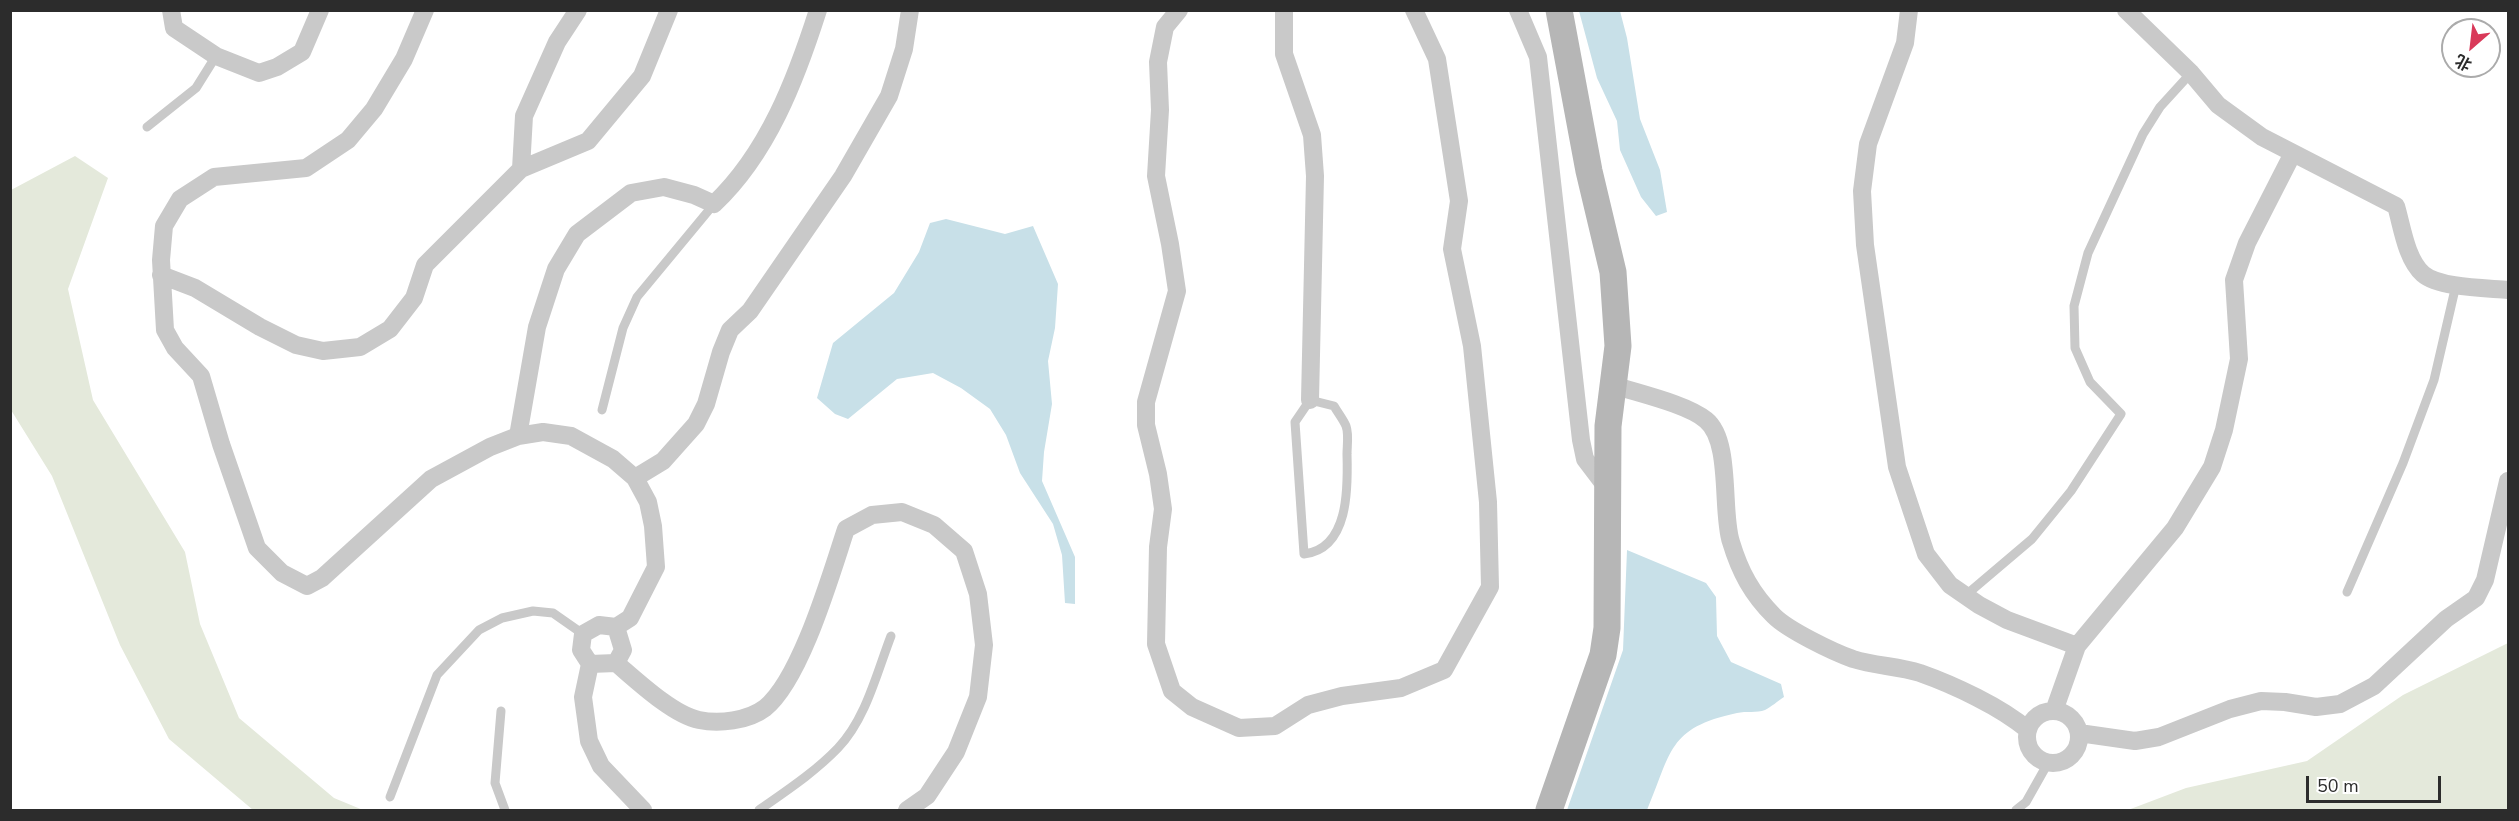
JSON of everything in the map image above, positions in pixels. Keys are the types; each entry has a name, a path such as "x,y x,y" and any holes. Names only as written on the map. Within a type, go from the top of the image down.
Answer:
{"street":[{"path":"171,10 174,28 216,56 259,73 278,66 302,52 320,10"},
{"path":"425,10 404,59 374,109 348,140 306,168 214,177 180,199 165,226 160,260 165,330 175,348 201,376 221,444 258,548 282,573 307,586 322,578 431,479 490,447 518,436 543,432 571,436 613,459 635,478 650,510 656,567 630,618 616,627 599,625 583,634 581,650 590,664 583,697 590,741 601,766 643,810"},
{"path":"521,169 524,116 557,42 578,10"},
{"path":"161,275 195,288 260,327 296,345 323,351 360,348 390,328 414,298 425,265 521,169 588,141 596,133 642,76 669,10"},
{"path":"518,436 537,327 556,269 577,234 631,192 664,187 694,195 714,204 731,188 757,152 798,72 818,10"},
{"path":"635,478 663,461 696,423 706,404 730,330 750,311 843,176 889,96 904,49 910,10"},
{"path":"1179,10 1165,27 1158,62 1160,110 1156,176 1177,291 1146,402 1146,425 1158,474 1163,509 1158,547 1156,644 1172,691 1192,706 1239,728 1275,726 1308,705 1342,696 1401,688 1444,670 1490,587 1488,502 1472,346 1452,249 1459,201 1437,59 1414,10"},
{"path":"1284,10 1284,54 1311,135 1315,176 1310,400"},
{"path":"1518,10 1538,57 1581,440 1585,459 1607,488"},
{"path":"1549,810 1602,655 1606,628 1608,426 1618,346 1613,272 1589,171 1559,10"},
{"path":"1909,10 1905,43 1868,144 1862,191 1865,245 1897,467 1926,554 1950,585 2007,620 2077,646"},
{"path":"2126,10 2191,73 2218,105 2262,137 2396,206 2410,254 2423,274 2439,282 2508,290"},
{"path":"2054,711 2077,646 2175,528 2212,467 2224,430 2239,359 2234,280 2247,243 2293,153"},
{"path":"1613,385 1686,409 1707,420 1720,446 1730,541 1749,588 1775,618 1853,659 1919,673 1959,690 2015,719 2028,730"},
{"path":"2079,733 2135,741 2159,737 2230,709 2261,701 2316,707 2340,704 2374,686 2445,619 2476,598 2484,580 2508,481"},
{"path":"590,664 616,663 665,703 698,720 732,722 764,709 784,687 803,649 846,529 872,514 902,512 934,525 964,551 978,594 984,645 978,697 956,752 927,796 907,810"},
{"path":"616,627 623,650 616,663"},
{"path":"2054,711 2070,718 2079,733 2076,749 2071,756 2064,761 2048,763 2040,760 2029,747 2028,730 2038,716 2054,711"}],"lane":[{"path":"147,128 195,88 216,56"},
{"path":"1965,596 2032,539 2071,491 2121,414 2090,382 2074,348 2074,306 2088,254 2143,134 2160,107 2191,73"},
{"path":"602,410 623,328 636,297 714,204"},
{"path":"2347,592 2403,463 2434,380 2457,284"},
{"path":"1310,400 1334,406 1347,427 1348,479 1342,520 1329,542 1314,553 1304,554 1295,422 1310,400"},
{"path":"390,797 437,675 479,630 502,618 533,611 553,613 583,634"},
{"path":"759,810 791,788 839,747 859,717 891,636"},
{"path":"501,711 495,783 505,810"},
{"path":"2016,810 2026,802 2048,763"}],"shaded area":[{"path":"75,156 108,178 68,289 93,400 185,552 200,624 239,718 334,798 363,810 253,810 169,739 120,645 52,476 11,410 11,190"},
{"path":"2508,643 2508,810 2128,810 2186,788 2307,761 2403,695"}],"water":[{"path":"1579,11 1620,11 1627,38 1640,119 1660,170 1667,212 1656,216 1641,197 1620,150 1617,121 1597,78"},
{"path":"946,219 1005,234 1033,226 1058,284 1055,328 1048,361 1052,404 1042,481 1075,557 1075,604 1065,603 1062,555 1053,524 1020,473 1006,435 990,409 961,388 933,373 897,379 848,419 835,414 817,398 833,343 894,293 919,252 930,223"},
{"path":"1627,550 1706,583 1716,597 1717,636 1731,662 1781,684 1784,697 1765,710 1737,713 1714,719 1697,726 1684,735 1668,758 1647,810 1567,810 1623,650"}]}
